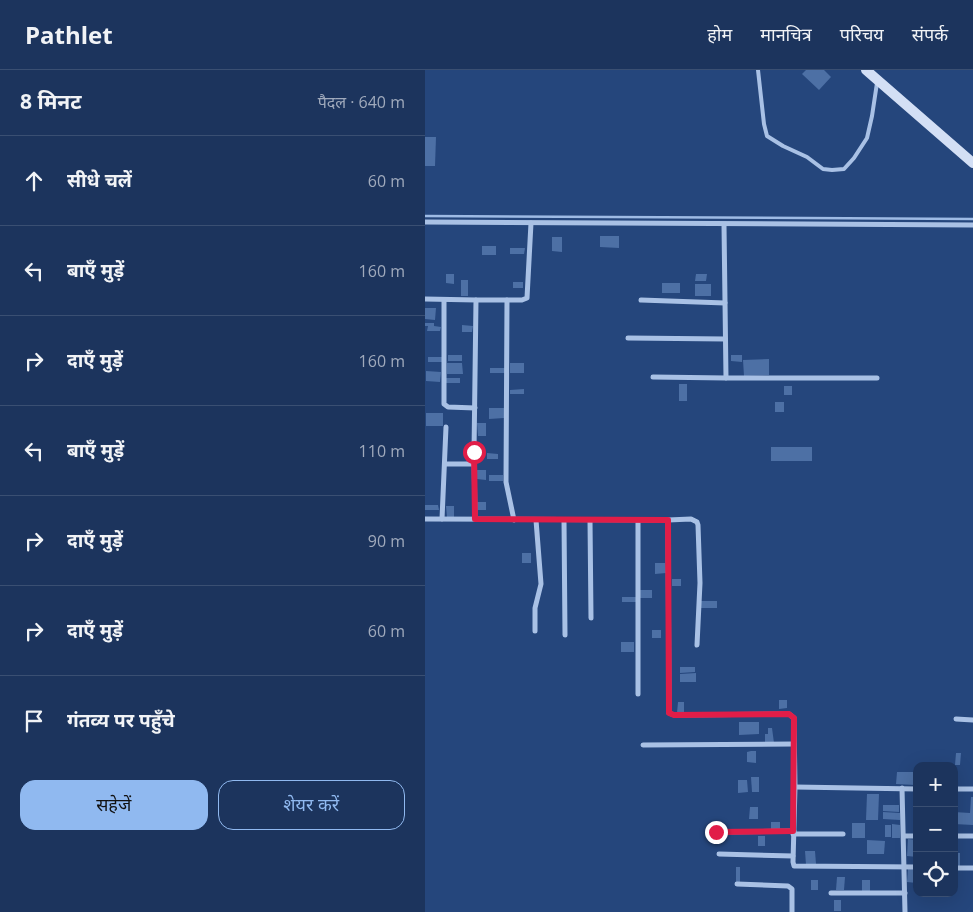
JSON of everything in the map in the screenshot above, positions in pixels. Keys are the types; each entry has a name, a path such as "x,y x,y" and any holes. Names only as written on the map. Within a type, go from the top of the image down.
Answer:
{"main road":[{"path":"866,70 971,159"}],"street":[{"path":"425,222 973,225"},
{"path":"425,299 525,299 528,295 531,224"},
{"path":"724,224 726,378"},
{"path":"444,300 444,404 448,407 475,408"},
{"path":"475,519 476,300"},
{"path":"507,300 506,482 514,520"},
{"path":"641,300 725,303"},
{"path":"628,338 725,339"},
{"path":"653,377 877,378"},
{"path":"442,519 446,464 446,427"},
{"path":"446,464 474,464"},
{"path":"425,519 691,519 697,522 698,525 697,645"},
{"path":"535,632 535,608 541,584 536,520"},
{"path":"564,520 565,634"},
{"path":"590,520 591,618"},
{"path":"638,520 638,694"},
{"path":"668,520 669,713 674,715 789,714 794,718 795,744 793,864 797,866 913,867"},
{"path":"956,719 973,720"},
{"path":"643,745 795,744"},
{"path":"795,787 913,788"},
{"path":"902,788 905,912"},
{"path":"958,789 973,789"},
{"path":"716,832 843,834"},
{"path":"904,836 913,836"},
{"path":"958,836 973,836"},
{"path":"719,854 793,856"},
{"path":"958,868 973,868"},
{"path":"737,884 788,886 792,888 792,912"},
{"path":"831,893 905,893"}],"lane":[{"path":"758,70 767,136 807,157 823,169 832,170 844,169 867,138 877,80"}],"building":[{"path":"806,70 824,70 831,77 819,90 802,74"},
{"path":"425,137 436,137 435,166 425,166"},
{"path":"600,236 619,236 619,248 600,247"},
{"path":"552,237 562,237 562,252 552,251"},
{"path":"482,246 496,246 496,255 482,255"},
{"path":"510,248 525,248 524,254 510,254"},
{"path":"446,274 454,274 454,284 446,283"},
{"path":"696,274 707,274 706,281 695,281"},
{"path":"461,280 468,280 468,296 461,296"},
{"path":"513,282 523,282 523,288 513,288"},
{"path":"662,283 680,283 680,293 662,293"},
{"path":"695,284 711,284 711,296 695,296"},
{"path":"425,308 436,308 435,320 425,319"},
{"path":"425,323 434,323 434,326 441,327 440,331 427,331 428,326 425,326"},
{"path":"462,325 473,326 472,332 462,332"},
{"path":"448,355 462,355 462,361 448,361"},
{"path":"731,355 742,355 742,362 731,361"},
{"path":"428,357 444,357 444,362 428,362"},
{"path":"769,359 769,375 744,376 743,360"},
{"path":"447,363 462,363 463,374 447,374"},
{"path":"510,363 524,363 524,373 510,373"},
{"path":"490,368 505,368 505,373 490,373"},
{"path":"426,371 441,372 440,382 426,381"},
{"path":"446,378 460,378 460,383 446,383"},
{"path":"679,384 687,384 687,401 679,401"},
{"path":"784,386 792,386 792,395 784,395"},
{"path":"524,389 524,394 510,394 510,390"},
{"path":"775,402 784,402 784,412 775,412"},
{"path":"489,408 504,408 504,418 489,419"},
{"path":"426,413 443,413 443,426 426,426"},
{"path":"477,423 486,423 486,436 478,436"},
{"path":"771,447 812,447 812,461 771,461"},
{"path":"487,453 498,454 498,459 487,459"},
{"path":"477,470 486,470 486,480 477,479"},
{"path":"489,475 503,475 503,481 489,481"},
{"path":"476,502 486,502 486,510 476,510"},
{"path":"425,505 438,505 439,510 425,510"},
{"path":"446,506 454,506 454,517 447,517"},
{"path":"522,553 531,553 531,563 522,563"},
{"path":"655,563 665,563 666,573 655,574"},
{"path":"672,579 681,579 681,586 672,586"},
{"path":"638,590 652,590 652,598 638,598"},
{"path":"622,597 636,597 636,602 622,602"},
{"path":"701,601 717,601 717,608 701,608"},
{"path":"652,630 661,630 661,638 652,638"},
{"path":"621,642 634,642 634,652 621,652"},
{"path":"680,667 695,667 695,672 680,673"},
{"path":"696,673 696,682 680,682 680,674"},
{"path":"779,700 787,700 787,708 779,709"},
{"path":"678,702 684,702 684,713 677,713"},
{"path":"739,722 759,722 759,734 739,735"},
{"path":"768,728 772,728 774,743 765,743 765,734 768,734"},
{"path":"756,751 756,763 747,762 747,752"},
{"path":"956,753 961,753 960,765 955,762"},
{"path":"897,772 913,772 913,785 896,784"},
{"path":"751,777 759,777 759,792 752,792"},
{"path":"738,780 747,780 748,792 738,793"},
{"path":"867,794 879,794 878,820 866,820"},
{"path":"971,797 973,797 973,825 958,824 958,812 970,813"},
{"path":"883,805 899,805 899,812 883,811"},
{"path":"750,807 758,807 758,819 749,819"},
{"path":"883,812 900,813 900,820 883,819"},
{"path":"771,822 780,822 780,830 771,830"},
{"path":"852,823 865,823 865,838 852,838"},
{"path":"892,824 900,825 900,838 892,838"},
{"path":"885,825 891,825 891,837 885,837"},
{"path":"758,836 765,836 765,846 758,846"},
{"path":"908,839 913,840 913,857 907,856"},
{"path":"867,840 885,841 884,854 867,854"},
{"path":"805,851 815,851 816,864 806,865"},
{"path":"958,853 960,853 960,867 958,867"},
{"path":"736,867 740,867 740,882 736,882"},
{"path":"908,869 913,869 913,883 907,882"},
{"path":"837,877 845,877 844,890 836,890"},
{"path":"811,880 818,880 818,890 811,890"},
{"path":"862,880 870,880 870,891 862,891"},
{"path":"834,900 841,900 841,911 834,911"}],"waterway":[{"path":"425,216 973,219"}],"route":[{"path":"474,452 475,519 668,520 669,713 671,715 789,714 794,718 795,787 793,831 716,832"}]}
